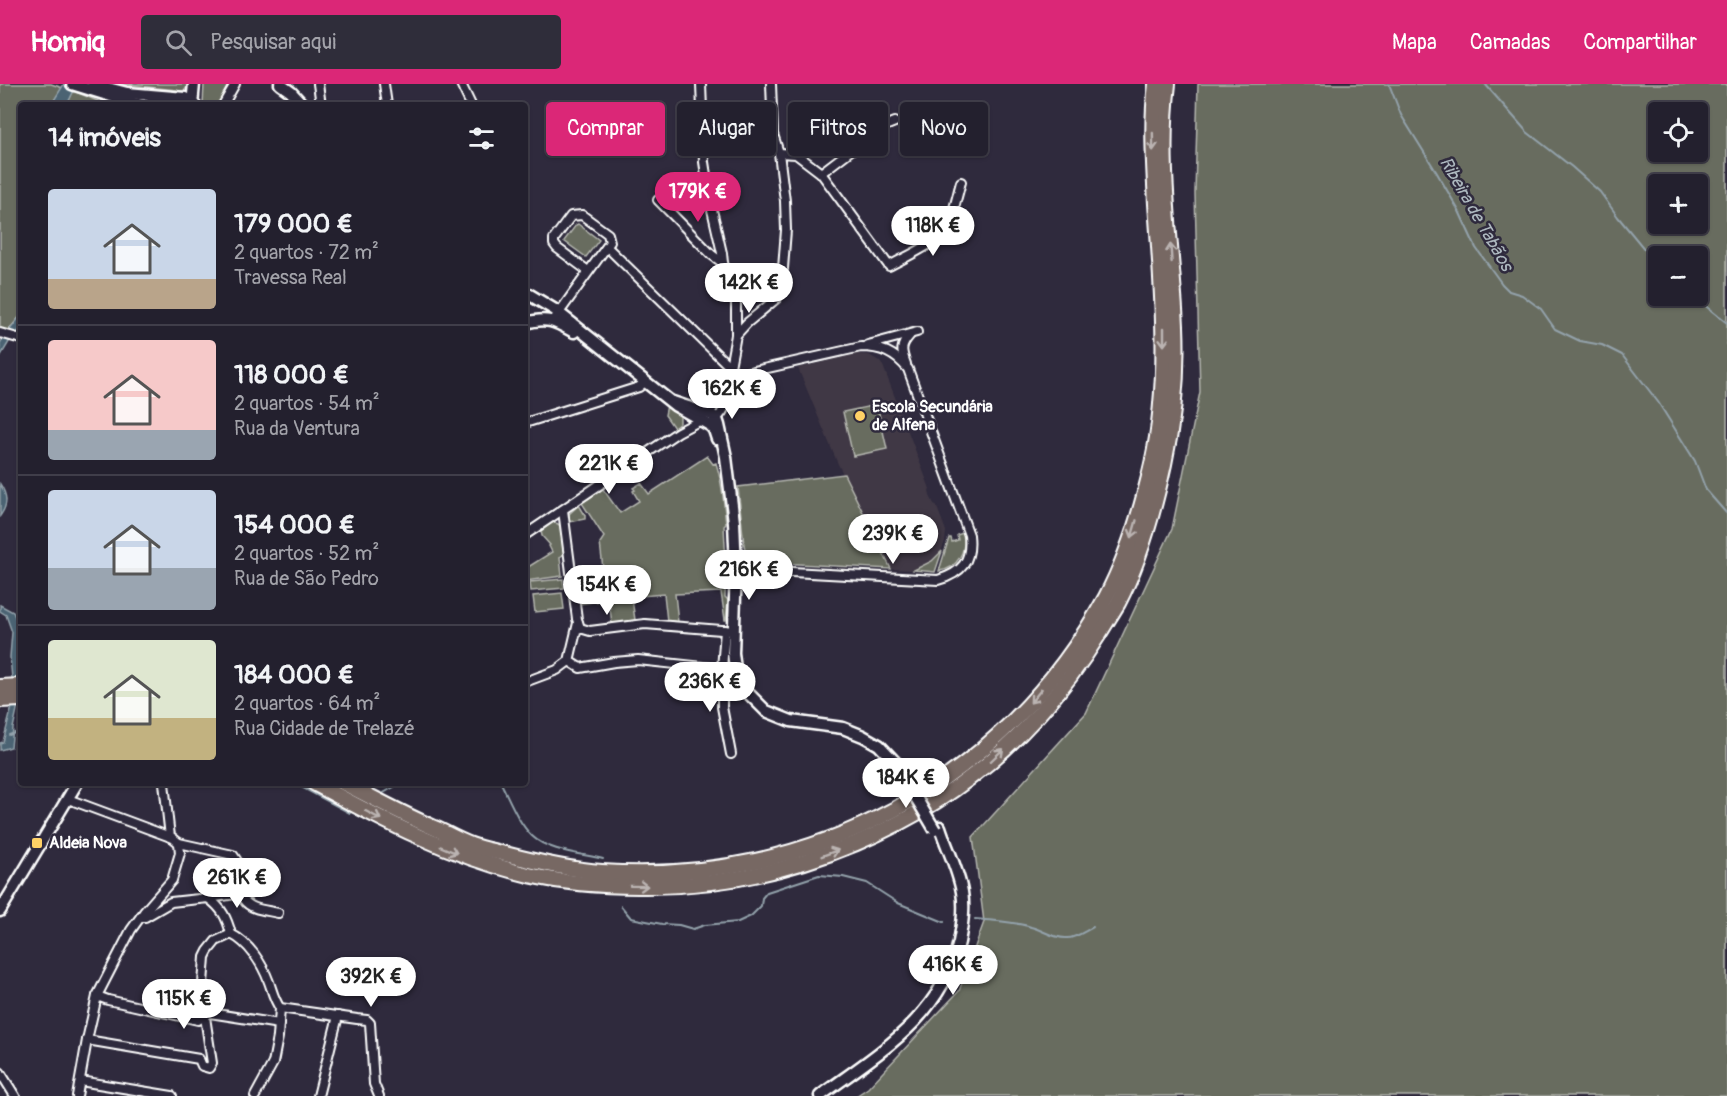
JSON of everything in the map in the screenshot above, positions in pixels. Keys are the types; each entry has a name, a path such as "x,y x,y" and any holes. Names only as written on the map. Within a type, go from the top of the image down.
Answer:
{"highway":[{"path":"350,786 402,814 471,845 533,861 599,872 666,873 733,866 800,850 865,825 928,791 980,753 1028,706 1071,652 1106,596 1130,540 1152,463 1163,391 1164,329 1154,158 1153,120 1156,84"},
{"path":"320,786 395,827 467,857 531,875 598,886 667,887 736,880 806,863 870,838 934,802 988,763 1037,717 1081,662 1118,603 1144,540 1164,464 1175,389 1176,330 1166,157 1168,84"},
{"path":"0,687 18,686"},
{"path":"0,700 18,699"}],"street":[{"path":"72,84 168,101 188,95 196,86"},
{"path":"225,102 235,84"},
{"path":"280,84 300,102"},
{"path":"318,84 321,102"},
{"path":"384,84 387,102"},
{"path":"461,84 470,102"},
{"path":"528,533 702,418 728,394 736,335 736,300 723,263 723,253 710,201 704,162 701,84"},
{"path":"736,335 747,322 777,298 782,281 786,230 785,201 779,153 773,134 771,84"},
{"path":"93,86 135,102"},
{"path":"196,86 196,102"},
{"path":"179,98 190,102"},
{"path":"821,173 880,128 895,122"},
{"path":"779,153 796,154 821,173 889,266 924,247 939,237 947,228 961,182"},
{"path":"658,200 712,255 723,263"},
{"path":"528,322 556,317 610,242 608,234 582,215 571,216 554,239 554,244 588,271"},
{"path":"607,247 731,372"},
{"path":"534,300 591,339 673,402 702,418 722,459 727,471 734,522 736,569 722,669 722,707 731,754"},
{"path":"528,322 536,318 534,300"},
{"path":"731,372 861,347 914,333 904,342 902,351 969,535 970,545 967,560 960,570 938,580 736,569"},
{"path":"1,334 18,338"},
{"path":"861,347 873,347 891,353 908,369"},
{"path":"528,422 639,387 646,381"},
{"path":"702,418 718,403 729,384"},
{"path":"563,510 580,628 590,631 638,624 729,631"},
{"path":"528,681 557,670 569,662 578,623"},
{"path":"729,631 736,670 747,692 766,711 790,721 843,728 879,745 902,770 938,828 958,872 962,894 963,924 956,956 946,981 928,1008 904,1034 820,1096"},
{"path":"569,662 580,668 638,660 722,669"},
{"path":"0,911 75,786"},
{"path":"164,786 170,837"},
{"path":"68,799 170,837 178,843 233,855 237,861 247,904 278,913"},
{"path":"78,1096 97,996 131,930 172,880 180,853 178,843"},
{"path":"141,917 171,902 243,893"},
{"path":"225,913 234,895"},
{"path":"208,898 225,913 231,934 242,941 256,957 266,974 280,1008 273,1063 255,1096"},
{"path":"87,1040 199,1059 202,1066 209,1068 212,1063 202,998 205,957 216,941 231,934"},
{"path":"97,996 198,1020 210,1013 279,1024"},
{"path":"280,1008 367,1020 370,1023 374,1084 380,1096"},
{"path":"318,1096 338,1016"},
{"path":"0,1072 15,1096"},
{"path":"80,1081 172,1096"}],"shaded area":[{"path":"0,84 51,84 63,88 53,102 18,102 18,319 7,332 0,331"},
{"path":"118,84 189,84 185,90 179,92"},
{"path":"204,84 232,84 222,102 203,102"},
{"path":"1198,84 1727,84 1727,1096 856,1096 868,1088 959,991 984,922 973,837 1086,713 1172,529 1200,392 1195,193"},
{"path":"73,91 99,102 68,102"},
{"path":"578,224 599,240 586,257 564,241"},
{"name":"Escola Secundária de Alfena","path":"857,354 869,355 883,366 930,489 930,496 946,531 940,554 914,570 891,569 838,464 798,368"},
{"path":"667,405 680,415 680,423 674,428 665,415"},
{"path":"877,405 887,449 853,456 843,412"},
{"path":"707,456 713,464 716,463 724,500 725,597 728,600 726,620 721,592 675,594 678,622 667,621 664,594 632,599 635,620 612,624 609,600 579,604 579,598 606,594 600,543 604,537 582,503 603,489 620,513 639,501 633,488 641,483 649,494"},
{"path":"844,474 891,569 761,562 748,554 744,545 738,487"},
{"path":"579,505 585,519 569,522 569,514"},
{"path":"553,522 560,526 564,554 560,557 562,576 528,581 528,567 552,552 541,531"},
{"path":"963,533 964,546 960,558 951,567 939,571 949,538 952,542 958,540 957,535"},
{"path":"942,551 935,572 914,570 932,561"},
{"path":"563,579 564,588 531,591 530,582"},
{"path":"562,593 564,609 535,612 533,596"}],"water":[{"path":"64,84 77,84 68,102 53,102"},
{"path":"18,319 18,332 0,357 0,343"},
{"path":"0,484 6,500 0,516"},
{"path":"0,605 13,612 18,624 18,705 11,747 0,750 0,743 3,742 14,699 10,657 12,632 6,615 0,611"}],"waterway":[{"name":"Ribeira de Tabãos","path":"1389,84 1401,115 1459,211 1476,248 1502,284 1509,291 1522,295 1541,309 1555,329 1580,341 1602,345 1622,355 1658,402 1695,461 1706,490 1727,514"},
{"path":"1485,84 1527,132 1600,192 1648,254"},
{"path":"1706,306 1727,323"},
{"path":"9,735 18,732"},
{"path":"300,786 350,813 354,810"},
{"path":"380,795 396,786"},
{"path":"502,786 515,811 532,836 556,849 603,859"},
{"path":"621,906 631,918 693,929 705,925 738,922 751,916 761,906 762,898 767,892 819,875 843,877 867,883 898,903 944,922"},
{"path":"975,919 1017,924 1062,938 1074,937 1093,927"}],"place":[{"name":"Escola Secundária de Alfena","path":"860,416"},
{"name":"Aldeia Nova","path":"37,843"}]}
